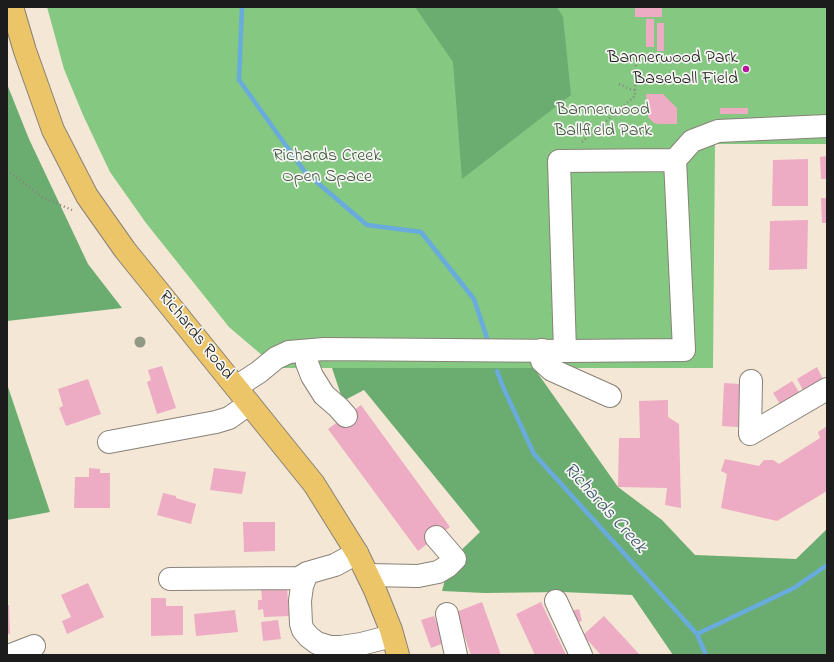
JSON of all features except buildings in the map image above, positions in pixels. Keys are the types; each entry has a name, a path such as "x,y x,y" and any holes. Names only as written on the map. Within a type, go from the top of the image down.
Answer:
{"main road":[{"name":"Richards Road","path":"12,7 25,51 53,130 87,196 125,250 314,484 357,553 368,575 395,646"}],"street":[{"path":"109,442 216,422 229,418 259,372 276,358 289,352 324,349 565,351 684,350 675,160 692,141 718,131 827,126"},
{"path":"565,351 569,161 675,160"},
{"path":"542,350 542,361 552,370 610,396"},
{"path":"306,351 307,363 312,376 324,395 346,416"},
{"path":"751,381 750,434 827,389"},
{"path":"368,575 418,576 438,572 448,566 455,559 436,537"},
{"path":"170,579 299,578 307,573 335,565 357,553"},
{"path":"307,573 302,586 300,601 301,624 303,630 309,637 317,643 330,647 361,644 395,646"},
{"path":"556,601 581,655"},
{"path":"446,614 456,655"},
{"path":"7,655 11,655 34,646"}],"path":[{"path":"569,161 578,145 635,96 636,58"},
{"path":"619,84 630,90 635,90"},
{"path":"7,170 42,197 72,210"}],"green space":[{"path":"47,7 827,7 827,144 715,144 713,368 277,368 229,327 146,223 110,172 83,115 64,69"},
{"path":"415,7 557,7 563,17 571,95 462,179 453,62"},
{"path":"7,84 29,139 88,264 122,308 7,321"},
{"path":"332,368 534,368 618,487 662,520 695,555 796,559 827,529 827,655 673,655 632,595 562,592 485,593 442,591 450,561 480,532 364,390 343,401"},
{"path":"7,384 50,512 7,520"}],"waterway":[{"name":"Richards Creek","path":"242,7 239,80 305,172 367,225 421,232 474,299 487,338"},
{"name":"Richards Creek","path":"497,371 534,454 697,634 706,655"},
{"path":"697,634 794,588 827,565"}],"place":[{"name":"Bannerwood Park Baseball Field","path":"746,69"}],"park label":[{"name":"Bannerwood Ballfield Park","path":"603,121"},
{"name":"Richards Creek Open Space","path":"327,167"}]}
